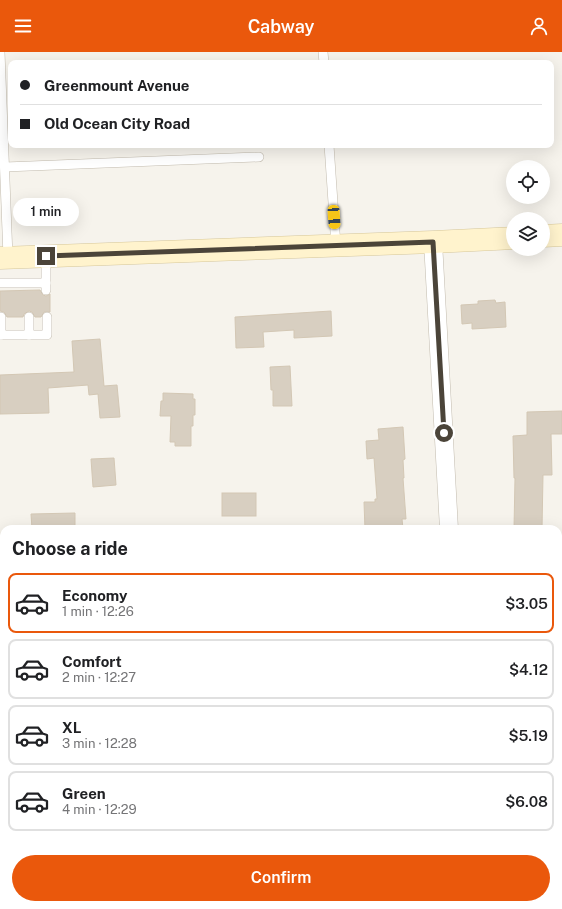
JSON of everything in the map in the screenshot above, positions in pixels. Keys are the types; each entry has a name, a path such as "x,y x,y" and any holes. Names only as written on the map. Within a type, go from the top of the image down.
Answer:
{"main road":[{"path":"550,236 562,235"},
{"path":"4,258 506,238"}],"street":[{"path":"433,242 449,525"}],"lane":[{"path":"0,52 2,142 5,167 3,203 4,258"},
{"path":"329,148 336,246"},
{"path":"5,167 259,157"},
{"path":"1,286 46,286 46,256"},
{"path":"1,317 0,335 47,335 47,317"},
{"path":"29,317 29,335"}],"building":[{"path":"40,290 43,295 46,296 50,294 50,312 44,312 41,317 35,317 32,312 29,311 24,314 23,317 7,317 4,312 0,311 0,291"},
{"path":"495,300 496,303 505,302 506,327 472,329 472,323 462,324 461,305 478,304 478,301"},
{"path":"331,311 332,336 294,338 294,330 263,332 264,347 236,348 235,317"},
{"path":"100,339 104,386 117,385 120,417 100,418 98,394 89,395 88,385 48,388 49,413 0,414 0,375 74,372 72,341"},
{"path":"290,366 292,406 273,406 273,390 271,390 270,367"},
{"path":"163,393 193,394 193,399 195,399 195,415 193,415 193,426 191,426 191,446 175,446 175,442 170,442 171,416 160,416"},
{"path":"562,411 562,434 551,434 552,475 543,475 542,525 514,525 515,478 513,436 527,435 527,412"},
{"path":"403,427 405,459 403,460 403,478 406,519 402,519 403,525 365,525 364,502 375,502 375,499 377,499 374,458 367,459 366,441 379,440 378,429"},
{"path":"114,458 116,485 93,487 91,459"},
{"path":"222,493 256,493 256,516 222,516"},
{"path":"75,513 75,525 32,525 31,514"}],"route":[{"path":"46,256 433,242 444,433"}]}
